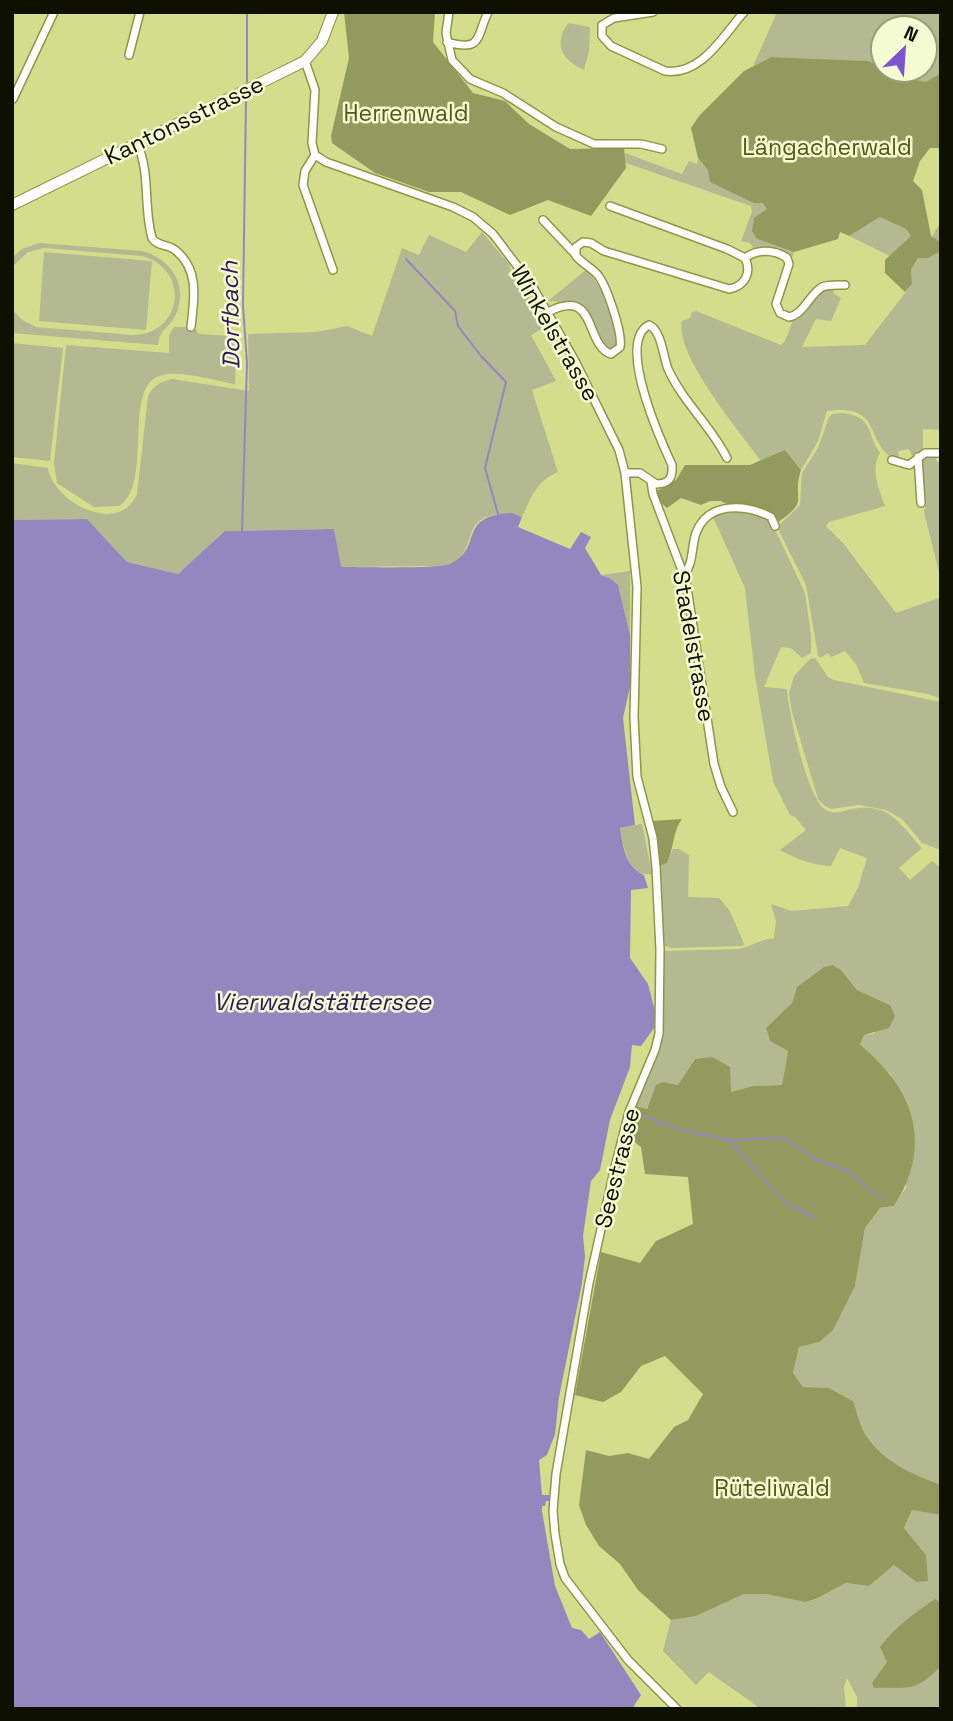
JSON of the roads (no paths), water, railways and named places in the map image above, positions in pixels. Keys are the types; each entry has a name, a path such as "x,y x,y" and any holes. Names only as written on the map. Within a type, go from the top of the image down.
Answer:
{"main road":[{"name":"Kantonsstrasse","path":"12,205 305,61 321,41 333,12"}],"street":[{"path":"13,99 54,12"},
{"path":"449,12 446,21 447,42 452,60 470,79 513,98 556,127 594,144 640,144 662,149"},
{"path":"447,42 469,46 475,44 488,12"},
{"path":"653,12 609,19 602,25 602,36 611,46 672,72 698,64 744,12"},
{"path":"129,55 139,13"},
{"path":"305,61 315,90 312,143 315,155 305,171 303,185 333,270"},
{"path":"137,143 143,157 152,238 158,244 174,248 193,275 195,286 191,327"},
{"name":"Winkelstrasse","path":"315,155 327,162 445,203 473,217 502,245 548,312 620,450 625,474"},
{"path":"576,256 575,251 579,244 587,242 604,251 729,289 737,287 746,278 748,270 745,258 610,206"},
{"path":"543,220 603,282 621,337 620,346 611,354 601,348 587,316 578,308 560,307 548,312"},
{"path":"745,258 753,252 764,251 782,254 787,258 789,264 776,304 780,313 789,317 798,314 821,288 845,285"},
{"path":"625,474 640,473 656,484 665,483 673,474 672,465 649,414 639,373 639,340 642,330 649,325 656,330 664,359 675,383 716,437 727,458"},
{"path":"892,460 909,465 925,453 941,453"},
{"path":"918,457 921,503"},
{"name":"Seestrasse","path":"625,474 637,587 634,717 639,793 653,838 656,867 660,950 659,1034 629,1112 589,1283 556,1474 553,1511 560,1564 565,1578 628,1660 677,1709"},
{"name":"Stadelstrasse","path":"651,481 653,494 684,575 714,764 733,812"},
{"path":"684,575 690,568 696,532 702,521 712,513 731,506 743,507 771,517 775,526"}],"water":[{"name":"Vierwaldstättersee","path":"512,513 522,517 518,527 570,549 581,532 591,537 585,548 601,575 618,585 630,635 630,686 623,718 635,825 620,828 629,861 644,875 648,888 631,890 630,958 648,984 656,1015 654,1028 641,1046 632,1045 630,1067 610,1120 600,1170 591,1181 583,1236 585,1256 582,1283 559,1397 555,1434 547,1455 539,1460 542,1495 549,1495 549,1501 542,1506 542,1511 555,1586 572,1628 581,1630 589,1639 600,1632 641,1695 632,1709 12,1709 12,520 87,519 127,562 178,574 225,531 334,529 341,567 443,566 460,557 483,520 494,515"}],"waterway":[{"name":"Dorfbach","path":"247,12 247,82"},
{"name":"Dorfbach","path":"242,531 247,363 243,306 246,99"},
{"path":"406,259 455,311 458,326 506,382 485,468 498,514"},
{"path":"637,1115 660,1124 666,1123 673,1128 729,1140 784,1138 815,1159 850,1172 863,1185 882,1197"},
{"path":"729,1141 784,1202 816,1218"}],"park label":[{"name":"Herrenwald","path":"406,113"},
{"name":"Längacherwald","path":"827,147"},
{"name":"Rüteliwald","path":"772,1488"}]}
